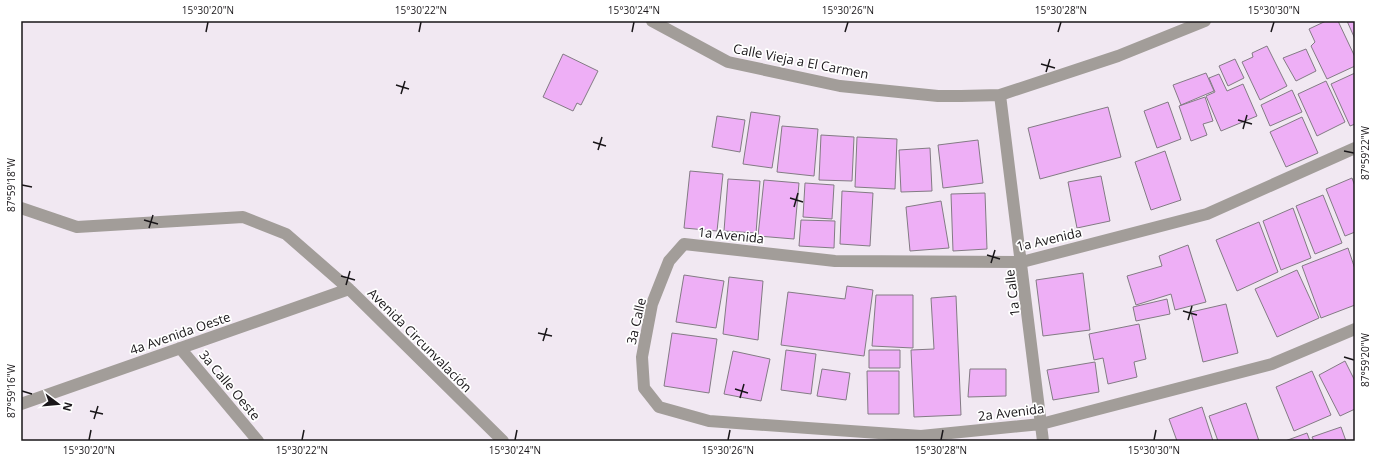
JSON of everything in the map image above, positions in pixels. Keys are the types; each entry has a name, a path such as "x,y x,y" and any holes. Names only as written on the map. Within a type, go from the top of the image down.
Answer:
{"street":[{"name":"Calle Vieja a El Carmen","path":"652,21 728,62 840,86 938,96 1000,95 1118,56 1205,21"},
{"name":"1a Calle","path":"1000,95 1022,262 1043,441"},
{"name":"1a Avenida","path":"684,244 835,261 1022,262 1207,214 1355,148"},
{"name":"Avenida Circunvalación","path":"21,208 77,227 243,217 286,234 349,289 503,441"},
{"name":"3a Calle","path":"659,407 644,388 642,357 652,304 669,261 684,244"},
{"name":"4a Avenida Oeste","path":"21,404 349,289"},
{"name":"2a Avenida","path":"659,407 709,421 921,436 1041,424 1272,364 1355,329"},
{"name":"3a Calle Oeste","path":"180,348 258,441"}],"building":[{"path":"1326,21 1338,21 1355,57 1355,66 1327,79 1311,46 1315,42 1309,29"},
{"path":"1347,21 1355,21 1355,39"},
{"path":"1267,46 1287,86 1260,100 1242,62 1253,57 1252,53"},
{"path":"1306,49 1316,71 1296,81 1283,58"},
{"path":"563,54 598,71 581,105 577,103 573,111 543,97"},
{"path":"1235,59 1244,78 1228,86 1219,66"},
{"path":"1206,73 1214,91 1181,105 1173,85"},
{"path":"1355,73 1355,124 1350,126 1331,84"},
{"path":"1219,74 1227,91 1243,84 1257,116 1221,131 1206,96 1215,92 1209,78"},
{"path":"1326,81 1345,122 1317,136 1298,94"},
{"path":"1292,90 1302,112 1270,126 1261,105"},
{"path":"1205,97 1213,121 1203,124 1207,135 1191,141 1179,106"},
{"path":"1168,102 1181,139 1157,148 1144,111"},
{"path":"1108,107 1121,157 1040,179 1028,128"},
{"path":"751,112 780,116 772,168 743,164"},
{"path":"717,116 745,120 740,152 712,147"},
{"path":"1302,117 1318,153 1286,167 1270,132"},
{"path":"782,126 818,129 814,176 777,172"},
{"path":"821,135 854,137 852,181 819,180"},
{"path":"857,137 897,139 895,189 855,187"},
{"path":"978,140 983,183 943,188 938,145"},
{"path":"930,148 932,191 901,192 899,150"},
{"path":"1165,151 1181,200 1151,210 1135,162"},
{"path":"690,171 723,174 717,231 684,228"},
{"path":"1101,176 1110,221 1077,228 1068,182"},
{"path":"1352,178 1355,186 1355,232 1345,236 1326,189"},
{"path":"728,179 760,181 756,233 724,231"},
{"path":"764,180 799,183 794,239 758,236"},
{"path":"805,183 834,185 832,219 803,217"},
{"path":"842,191 873,193 870,246 840,244"},
{"path":"985,193 987,249 953,251 951,194"},
{"path":"1323,195 1342,243 1315,254 1296,206"},
{"path":"941,201 949,248 910,251 906,207"},
{"path":"1293,208 1311,258 1281,270 1263,221"},
{"path":"801,220 835,221 834,248 799,246"},
{"path":"1259,222 1278,272 1237,291 1216,240"},
{"path":"1188,245 1206,302 1175,310 1171,294 1136,305 1127,276 1162,266 1159,256"},
{"path":"1348,248 1355,269 1355,305 1321,318 1302,266"},
{"path":"1297,270 1319,318 1277,337 1255,289"},
{"path":"1083,273 1090,330 1043,336 1036,280"},
{"path":"684,275 724,281 716,328 676,322"},
{"path":"729,277 763,281 758,340 723,334"},
{"path":"847,286 873,290 864,356 781,345 788,292 845,299"},
{"path":"876,295 913,295 913,348 872,346"},
{"path":"956,296 961,415 914,417 911,350 934,349 931,298"},
{"path":"1167,299 1170,314 1136,321 1133,307"},
{"path":"1226,304 1238,353 1203,362 1191,312"},
{"path":"1139,324 1146,359 1134,362 1137,377 1108,384 1103,358 1094,360 1089,334"},
{"path":"672,333 717,339 709,393 664,386"},
{"path":"786,350 816,354 811,394 781,390"},
{"path":"869,350 900,350 900,368 869,368"},
{"path":"733,351 770,359 761,401 724,394"},
{"path":"1345,361 1355,381 1355,409 1340,416 1319,375"},
{"path":"1095,362 1099,392 1053,400 1047,370"},
{"path":"822,369 850,373 846,400 817,396"},
{"path":"970,369 1006,369 1006,396 968,397"},
{"path":"867,371 899,371 899,414 868,414"},
{"path":"1312,371 1331,415 1294,431 1276,387"},
{"path":"1246,403 1259,441 1218,441 1209,416"},
{"path":"1202,407 1213,441 1177,441 1169,419"},
{"path":"1341,427 1346,441 1314,441 1312,437"},
{"path":"1307,433 1310,441 1285,441"}]}
